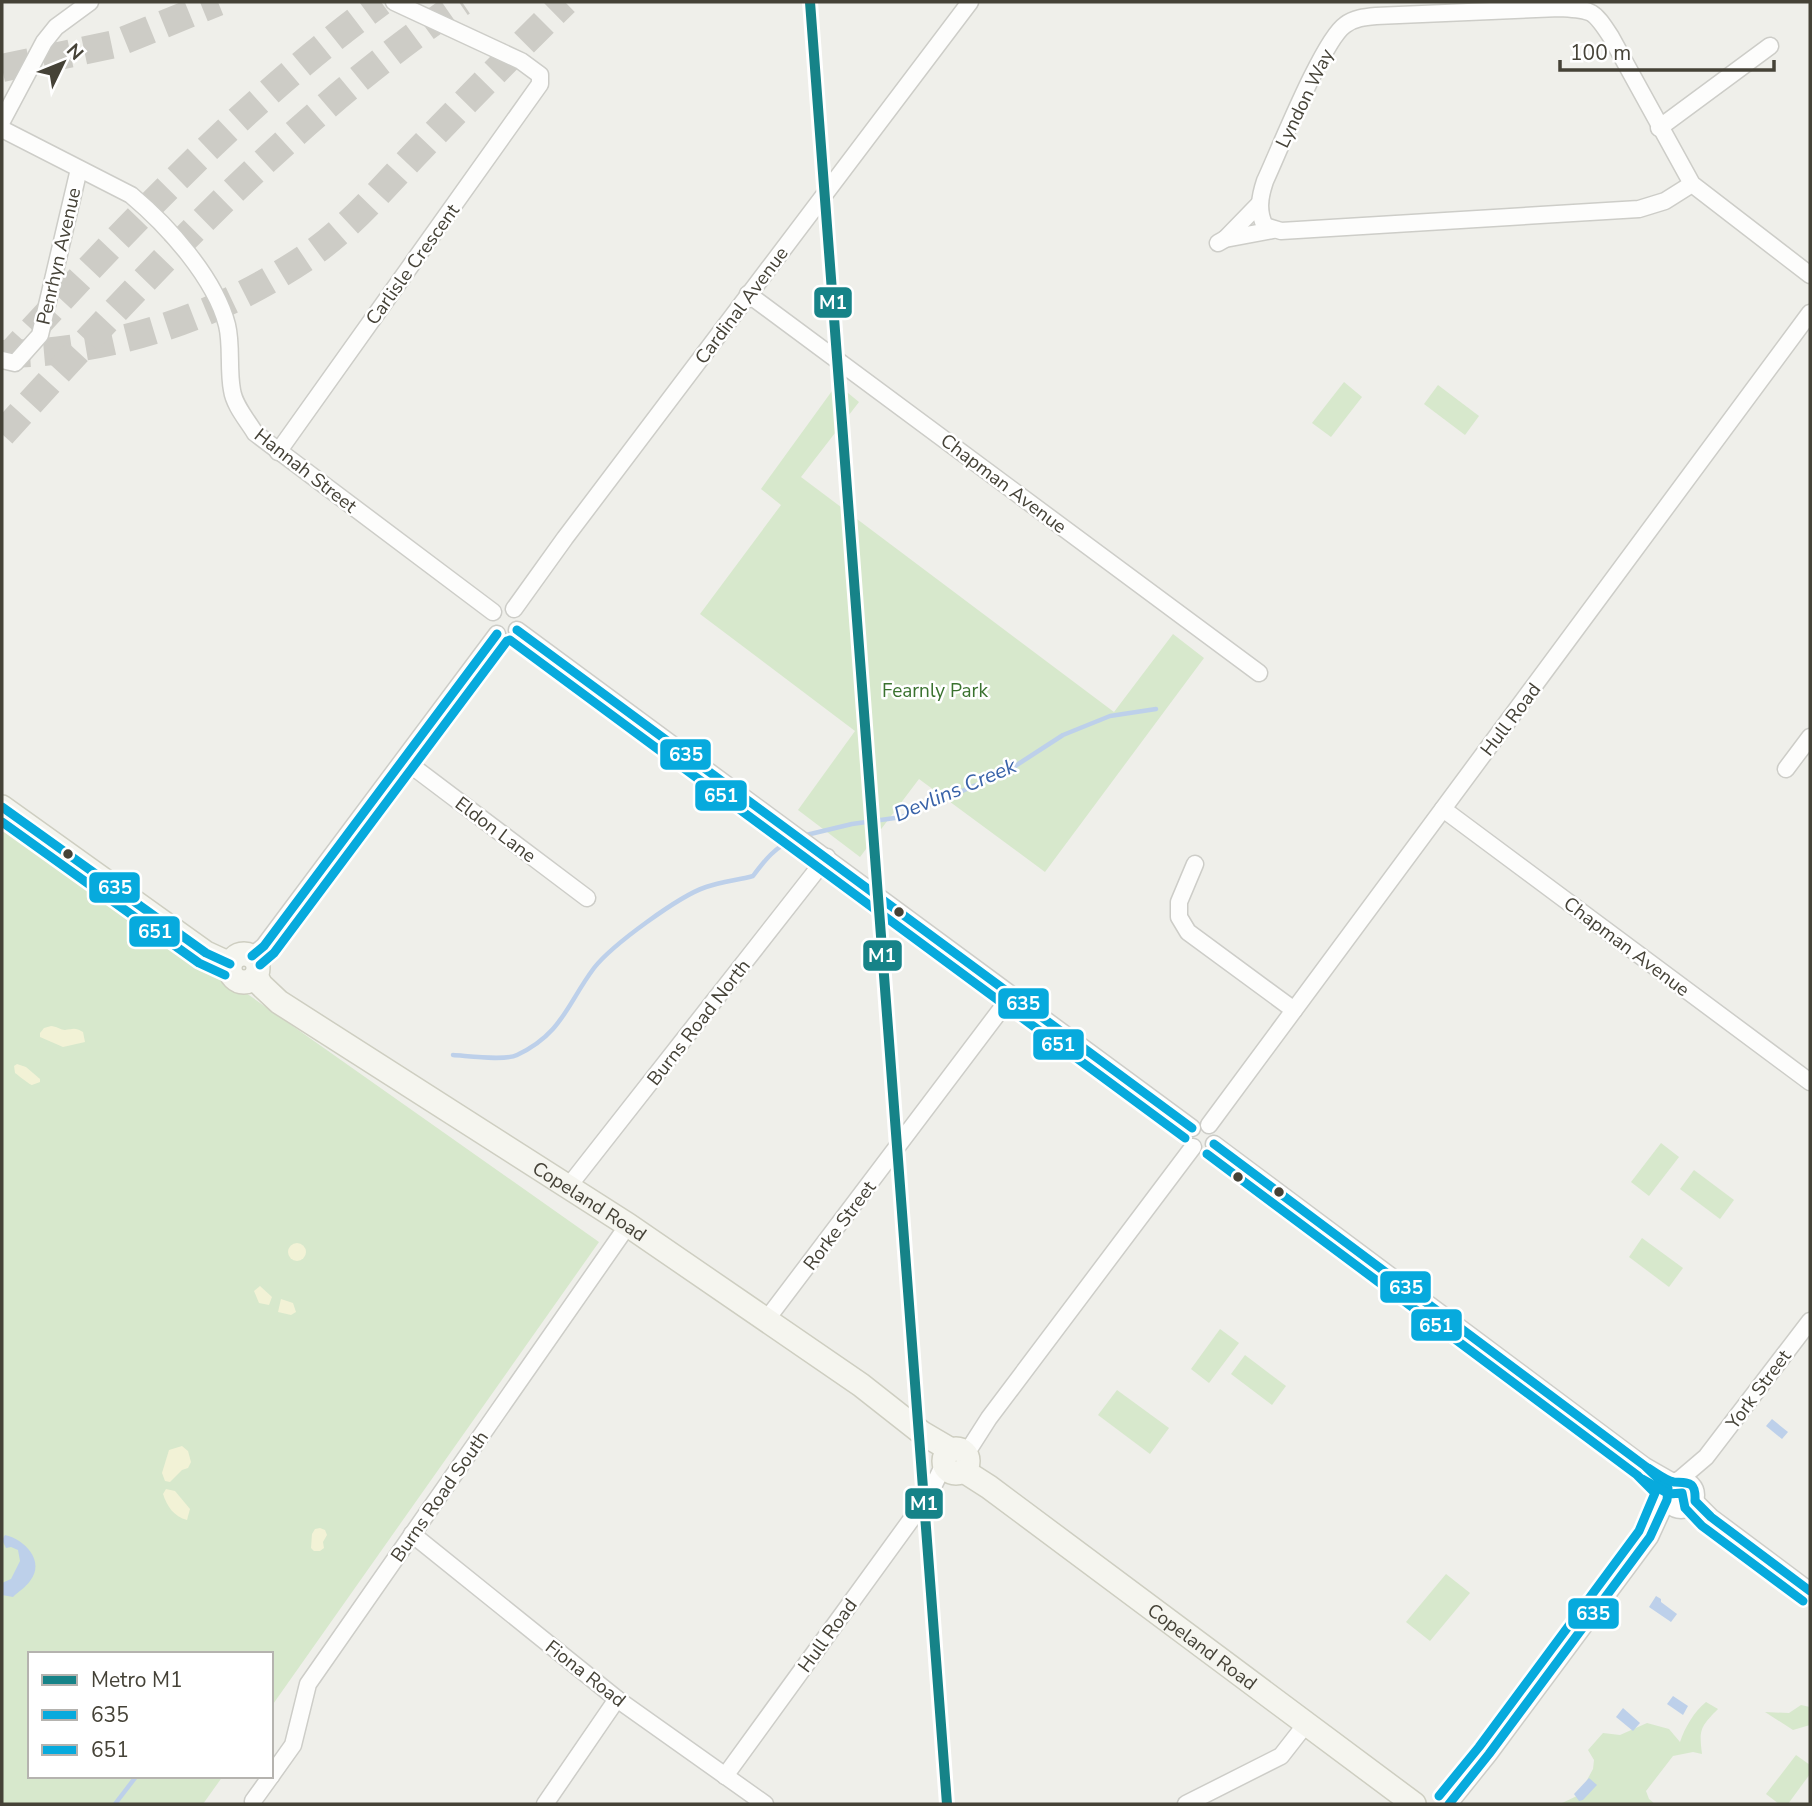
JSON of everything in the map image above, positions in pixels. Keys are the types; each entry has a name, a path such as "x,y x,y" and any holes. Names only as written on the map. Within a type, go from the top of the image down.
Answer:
{"main road":[{"name":"Copeland Road","path":"2,807 206,953 246,965 261,985 279,1002 323,1032 628,1225 861,1385 989,1487 1414,1804"}],"street":[{"path":"2,121 44,42 56,27 90,2"},
{"name":"Carlisle Crescent","path":"278,452 547,73 394,2"},
{"name":"Cardinal Avenue","path":"514,609 748,294 970,2"},
{"name":"Lyndon Way","path":"1692,184 1665,201 1639,209 1273,230 1221,241 1260,203 1265,181 1320,63 1334,36 1344,25 1357,18 1478,7 1588,9 1599,18 1611,37 1692,184 1810,275"},
{"path":"1659,128 1770,46"},
{"name":"Hannah Street","path":"2,129 131,195 142,204 215,292 228,326 232,393 255,433 493,612"},
{"name":"Penrhyn Avenue","path":"2,360 15,363 40,335 79,169"},
{"path":"1260,203 1263,222 1273,230"},
{"name":"Chapman Avenue","path":"748,294 1259,673"},
{"name":"Hull Road","path":"1209,1125 1810,313"},
{"path":"502,606 514,609 520,620 517,630 510,635 497,634 490,626 493,612 502,606"},
{"path":"517,630 1192,1128"},
{"path":"246,965 264,946 497,634"},
{"path":"1786,769 1810,737"},
{"name":"Eldon Lane","path":"404,760 587,898"},
{"name":"Chapman Avenue","path":"1443,809 1810,1082"},
{"name":"Burns Road North","path":"568,1187 820,852"},
{"path":"1195,864 1179,902 1179,917 1188,932 1294,1010"},
{"name":"Rorke Street","path":"767,1319 1011,996"},
{"path":"1200,1124 1209,1125 1215,1134 1214,1144 1204,1151 1193,1147 1188,1137 1192,1128 1200,1124"},
{"path":"1214,1144 1810,1591"},
{"name":"Hull Road","path":"725,1776 929,1495 1193,1147"},
{"name":"Burns Road South","path":"273,1773 293,1745 308,1684 628,1225"},
{"name":"York Street","path":"1450,1804 1680,1495 1705,1467 1706,1457 1810,1321"},
{"name":"Fiona Road","path":"412,1534 617,1699 765,1804"},
{"path":"545,1804 617,1699"},
{"path":"1186,1804 1281,1756 1307,1724"},
{"name":"Burns Road South","path":"253,1801 270,1778"}],"green space":[{"path":"1344,382 1362,397 1331,437 1312,423"},
{"name":"Fearnly Park","path":"837,384 859,402 801,477 1114,712 1173,634 1204,658 1045,872 919,779 860,857 798,810 855,731 700,614 781,505 761,489"},
{"path":"1438,385 1479,416 1465,435 1424,404"},
{"path":"2,821 599,1242 273,1704 273,1652 28,1652 28,1778 222,1778 203,1804 2,1804"},
{"path":"1661,1143 1679,1157 1649,1196 1631,1182"},
{"path":"1694,1170 1734,1200 1720,1219 1680,1189"},
{"path":"1642,1238 1683,1268 1669,1287 1629,1257"},
{"path":"1220,1329 1239,1343 1209,1383 1191,1369"},
{"path":"1245,1355 1286,1386 1272,1405 1231,1374"},
{"path":"1117,1390 1169,1428 1150,1454 1098,1415"},
{"path":"1446,1574 1470,1593 1430,1641 1406,1622"},
{"path":"1706,1702 1718,1709 1702,1729 1702,1754 1693,1752 1673,1756 1646,1791 1655,1804 1560,1804 1579,1795 1593,1769 1594,1760 1588,1750 1603,1733 1620,1735 1647,1723 1669,1729 1680,1742 1690,1720"},
{"path":"1801,1705 1810,1707 1810,1725 1793,1730 1765,1712 1789,1713"},
{"path":"1796,1755 1810,1765 1810,1774 1788,1804 1779,1804 1766,1794"}],"sand":[{"path":"51,1026 63,1030 80,1030 85,1042 63,1047 40,1037 44,1028"},
{"path":"17,1064 26,1067 40,1082 32,1085 15,1073 14,1066"},
{"path":"297,1243 303,1246 306,1252 303,1258 297,1261 291,1258 288,1252 291,1246"},
{"path":"260,1286 272,1297 269,1305 259,1303 254,1291"},
{"path":"281,1299 293,1303 296,1312 291,1315 278,1312"},
{"path":"182,1446 188,1451 191,1462 188,1468 182,1470 170,1482 165,1481 162,1473 169,1450"},
{"path":"166,1489 175,1491 190,1509 187,1520 175,1514 169,1507 163,1494"},
{"path":"315,1529 325,1530 327,1535 323,1542 324,1548 314,1551 311,1548 312,1534"}],"water":[{"path":"1772,1419 1788,1432 1782,1439 1766,1426"},
{"path":"5,1535 19,1541 31,1552 36,1566 30,1581 13,1597 2,1595 2,1583 11,1579 20,1561 18,1550 6,1548 2,1540"},
{"path":"1656,1596 1677,1614 1671,1622 1649,1607"},
{"path":"1673,1696 1688,1706 1683,1715 1667,1704"},
{"path":"1623,1708 1640,1723 1633,1731 1616,1717"},
{"path":"1589,1778 1597,1785 1579,1801 1574,1794"}],"waterway":[{"name":"Devlins Creek","path":"802,836 852,824 902,817 1006,772 1063,735 1110,716 1156,709"},
{"name":"Devlins Creek","path":"453,1055 504,1058 532,1047 554,1028 594,968 630,935 694,892 753,876 766,859 794,839"},
{"name":"Devlins Creek","path":"115,1804 135,1778"}],"tunnel":[{"path":"2,68 115,44 218,2"},
{"path":"4,361 92,265 231,127 329,42 381,2"},
{"path":"2,434 219,204 336,98 398,48 462,2"},
{"path":"2,354 85,347 166,327 242,295 279,275 329,241 356,216 565,2"}],"metro line":[{"name":"M1","path":"810,2 947,1804"}],"transit line":[{"name":"635","path":"517,630 1192,1128"},
{"name":"635","path":"252,956 264,946 497,634"},
{"name":"651","path":"510,640 1185,1138"},
{"name":"651","path":"260,965 274,953 507,641"},
{"name":"635","path":"2,807 206,953 230,964"},
{"name":"651","path":"2,822 199,963 225,975"},
{"name":"635","path":"1214,1144 1645,1466 1668,1488 1667,1500 1650,1537 1449,1804"},
{"name":"651","path":"1207,1154 1637,1475 1655,1493 1639,1531 1479,1747 1439,1796"},
{"name":"635","path":"1648,1468 1671,1481 1693,1486 1695,1501 1711,1517 1810,1591"},
{"name":"651","path":"1642,1479 1669,1494 1682,1493 1685,1508 1702,1526 1803,1601"}]}
